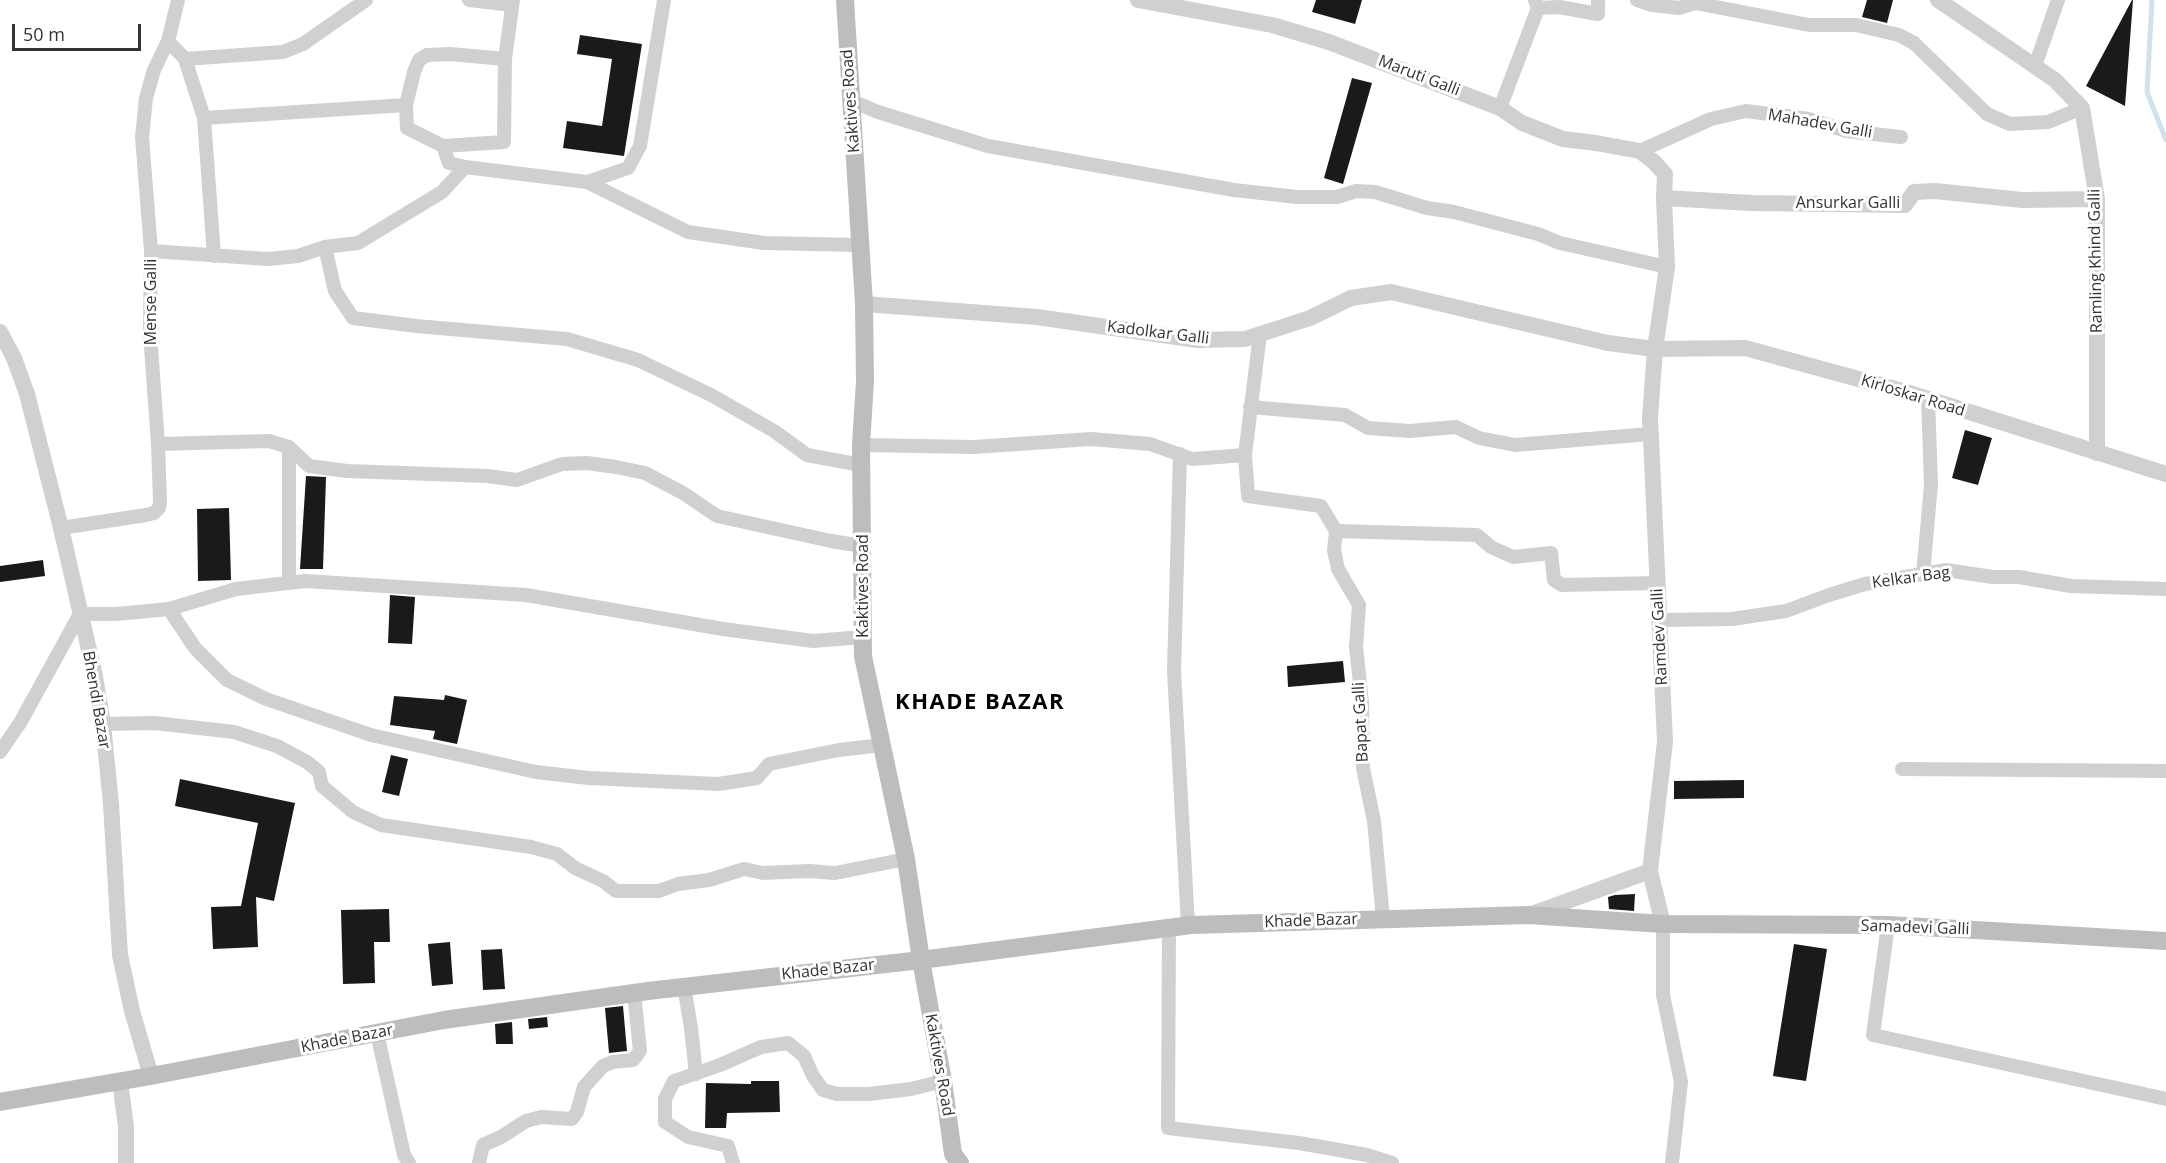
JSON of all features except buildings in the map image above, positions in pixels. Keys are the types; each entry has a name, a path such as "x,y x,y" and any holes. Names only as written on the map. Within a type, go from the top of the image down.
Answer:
{"main road":[{"name":"Kaktives Road","path":"845,0 864,304 865,381 861,445 863,656 906,859 953,1154 960,1163"},
{"name":"Khade Bazar","path":"0,1102 151,1076 444,1020 684,986 921,960 1178,926 1529,915 1663,924"},
{"name":"Samadevi Galli","path":"1663,924 1888,925 2166,941"}],"street":[{"name":"Mense Galli","path":"61,528 154,513 159,508 158,444 150,333 151,251 142,137 149,88 154,70 168,41 178,0"},
{"path":"185,59 283,52 303,44 366,0"},
{"path":"469,0 512,3 505,59 504,142 443,146 407,128 406,105 419,60 427,55 450,54 505,59"},
{"path":"587,182 628,168 640,146 664,0"},
{"name":"Maruti Galli","path":"1138,0 1272,25 1394,66 1500,108 1522,123 1563,140 1640,151"},
{"path":"1500,108 1537,4 1598,14 1598,0"},
{"path":"1637,0 1652,5 1679,8 1695,3 1809,25 1856,25 1899,35 1914,43 1987,114 2010,124 2048,122 2082,108 2055,80 1938,0"},
{"path":"2035,66 2058,0"},
{"path":"168,41 185,59 204,118 214,256"},
{"path":"852,102 988,146 1234,190 1297,197 1337,197 1356,192 1375,192 1427,208 1454,212 1538,234 1560,243 1667,267"},
{"path":"204,118 406,105"},
{"name":"Ramling Khind Galli","path":"2082,108 2097,199 2097,453"},
{"name":"Mahadev Galli","path":"1640,151 1711,119 1746,111 1809,119 1846,130 1901,137"},
{"path":"443,146 449,164 587,182 688,232 764,243 860,245"},
{"path":"1640,151 1665,174 1664,198"},
{"path":"151,251 267,259 358,243 442,192 465,167"},
{"name":"Ansurkar Galli","path":"1664,198 1905,205 1914,192 1935,191 2022,200 2097,199"},
{"name":"Ramdev Galli","path":"1663,924 1650,872 1665,742 1650,434 1655,349 1667,267 1664,198"},
{"path":"325,247 335,291 353,318 416,326 567,339 638,360 711,395 774,431 807,455 861,465"},
{"name":"Kadolkar Galli","path":"864,304 1038,317 1197,340 1245,339 1310,318 1351,298 1391,292 1608,343 1655,349"},
{"name":"Bhendi Bazar","path":"0,332 14,358 27,394 61,528 94,676 103,724 111,804 120,955 132,1011 151,1076"},
{"path":"1260,334 1245,455 1248,496 1321,506 1336,531 1477,535 1491,547 1513,557 1551,553 1554,580 1562,585 1657,584"},
{"name":"Kirloskar Road","path":"1655,349 1745,348 1928,399 2166,474"},
{"path":"1923,575 1931,484 1928,399"},
{"path":"1250,407 1345,416 1368,428 1410,431 1456,427 1479,438 1515,445 1650,434"},
{"path":"861,445 974,447 1091,439 1150,444 1192,459 1245,455"},
{"path":"158,444 269,441 289,447 309,466 347,471 487,476 517,480 562,464 588,463 616,467 645,473 682,493 717,516 862,546"},
{"path":"289,447 289,583"},
{"path":"1180,454 1174,671 1178,926 1168,1128 1299,1143 1367,1155 1392,1163"},
{"name":"Bapat Galli","path":"1336,531 1334,549 1338,569 1359,605 1356,647 1362,702 1363,768 1374,821 1383,919"},
{"name":"Kelkar Bag","path":"1659,620 1731,619 1786,611 1865,584 1946,570 1994,577 2019,577 2071,586 2166,589"},
{"path":"0,752 20,723 80,614 116,614 170,609 236,589 305,581 526,595 723,629 813,641 863,637"},
{"path":"170,609 195,648 227,680 266,699 371,735 536,772 589,778 718,784 757,778 769,764 839,750 882,745"},
{"path":"103,724 155,723 234,732 277,746 307,762 320,772 322,786 353,812 381,825 531,847 557,854 575,868 603,881 616,891 659,891 678,884 709,880 744,869 763,873 809,871 835,873 906,859"},
{"path":"1902,769 2166,771"},
{"path":"1529,915 1650,872"},
{"path":"1663,924 1663,995 1681,1082 1672,1163"},
{"path":"1888,925 1873,1035 2166,1099"},
{"path":"684,986 696,1074"},
{"path":"479,1163 483,1145 526,1121 541,1117 572,1119 577,1112 584,1087 603,1066 613,1062 633,1060 640,1051 634,993"},
{"path":"377,1033 404,1155 409,1163"},
{"path":"733,1163 728,1146 688,1137 665,1122 665,1099 674,1081 761,1047 788,1043 804,1056 813,1076 823,1090 837,1094 869,1094 911,1089 943,1081"},
{"path":"120,1081 126,1127 126,1163"}],"waterway":[{"path":"2152,0 2147,92 2166,140"}],"district":[{"name":"KHADE BAZAR","path":"980,703"}]}
